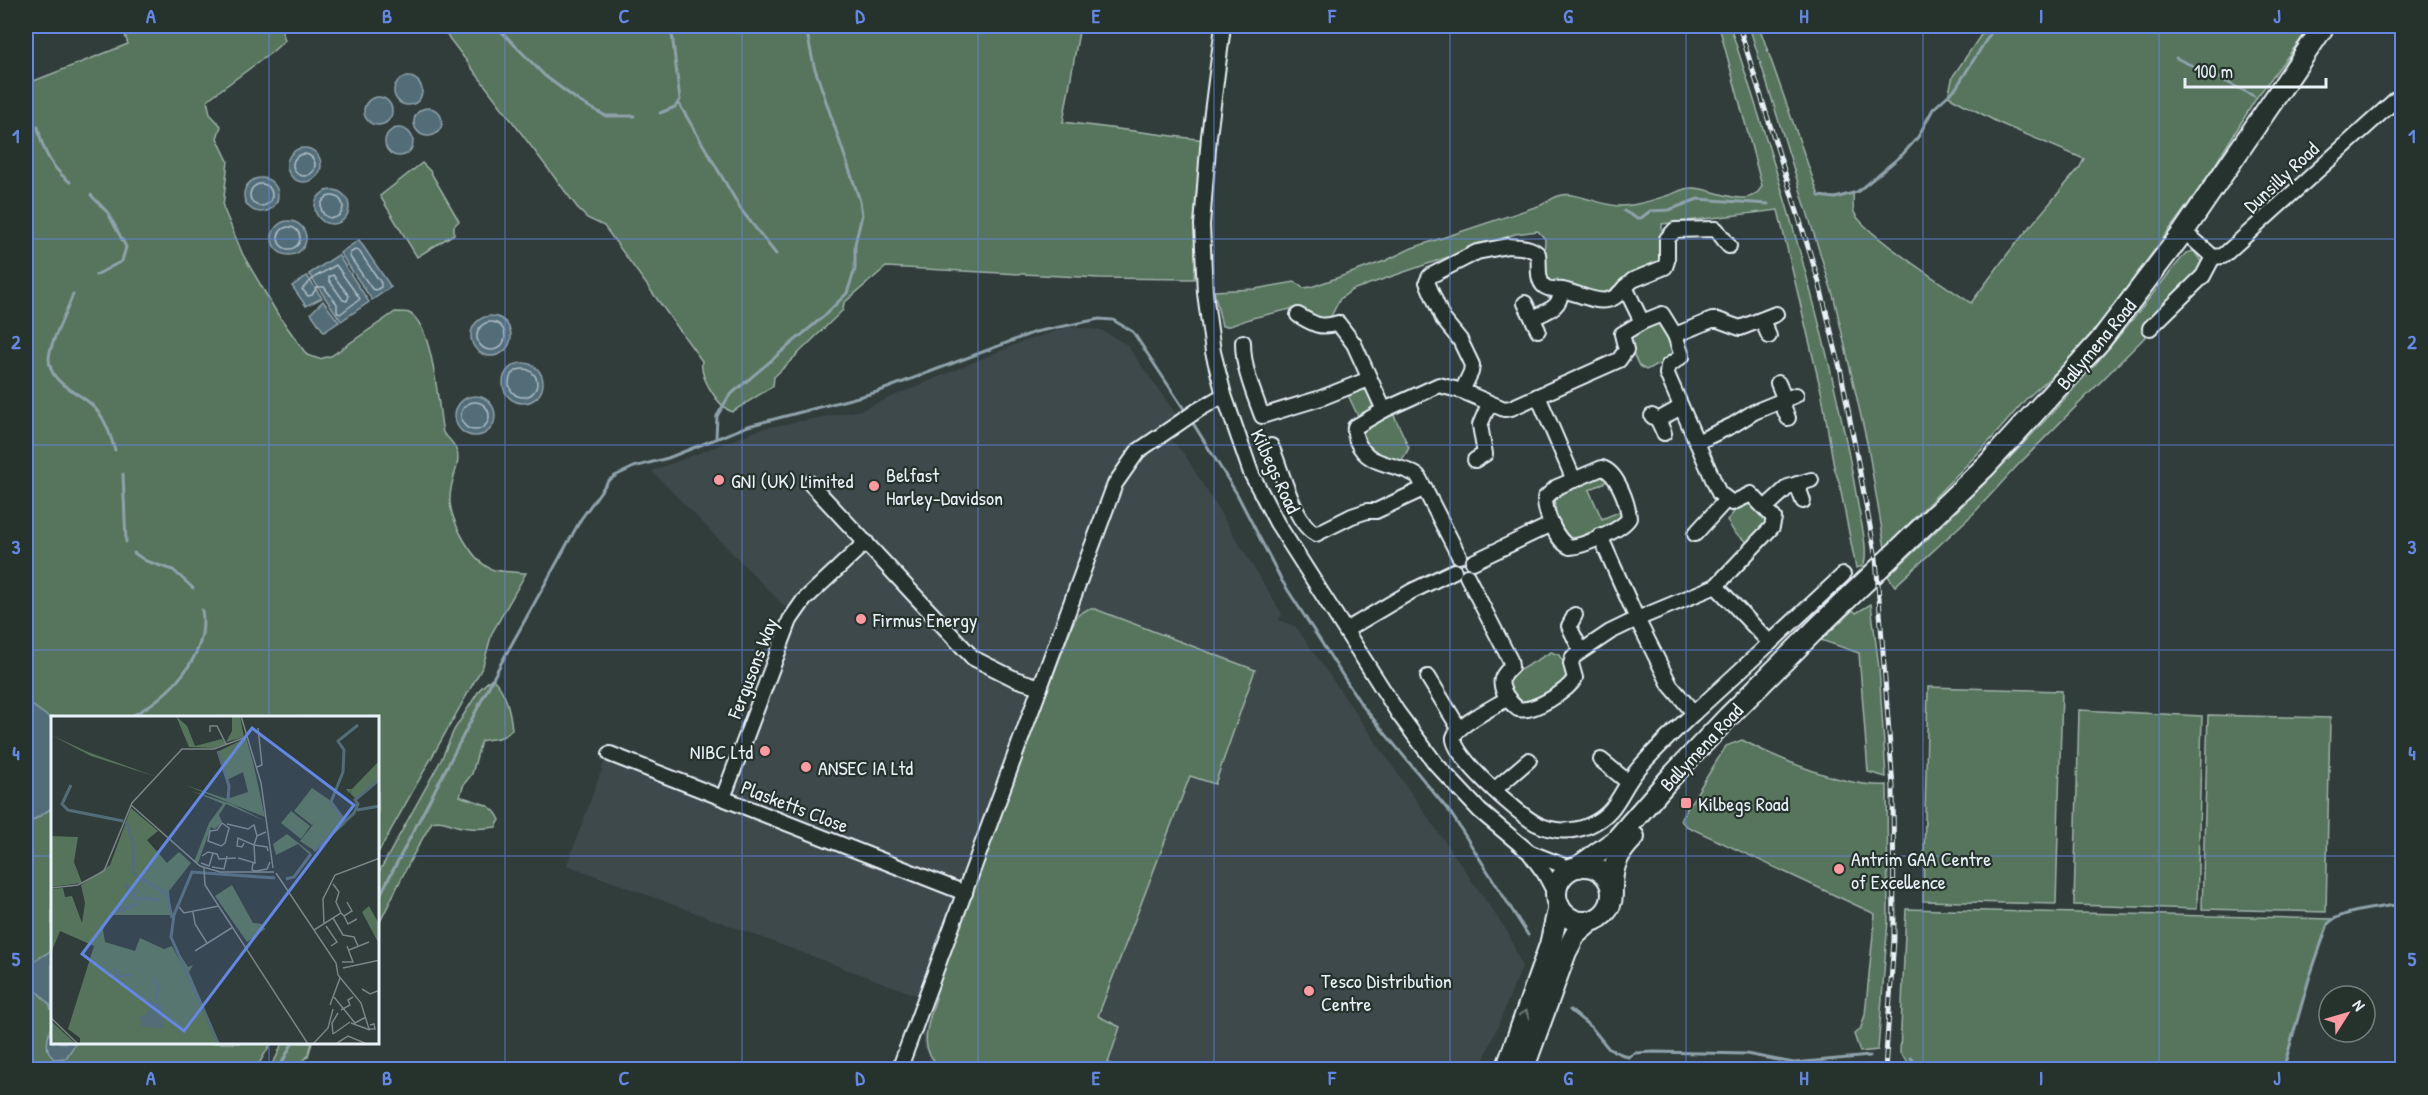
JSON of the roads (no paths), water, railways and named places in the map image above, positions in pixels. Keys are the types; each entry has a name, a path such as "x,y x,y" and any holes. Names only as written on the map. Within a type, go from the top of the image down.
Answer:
{"highway":[{"name":"Ballymena Road","path":"1575,868 1616,840 1671,777 1822,623 1986,466 2100,341 2184,231 2324,26"},
{"name":"Ballymena Road","path":"1612,888 1612,870 1615,860 1624,847 1649,822 1822,623"},
{"path":"1506,1070 1550,945 1562,877 1575,868 1595,868 1608,879 1612,888 1613,894 1609,907 1599,918 1575,935 1566,952 1523,1070"},
{"path":"1558,900 1564,914 1572,920 1592,921"}],"street":[{"name":"Kilbegs Road","path":"1223,26 1209,136 1202,225 1205,293 1214,352 1224,394 1251,473 1277,523 1398,713 1436,764 1480,811 1529,852 1558,900"},
{"name":"Dunsilly Road","path":"2213,257 2223,256 2403,94"},
{"path":"1462,391 1472,365 1460,340 1443,319 1421,276 1477,252 1508,246 1525,248 1538,254 1542,284 1551,289 1606,301 1615,297 1633,280 1663,268 1667,261 1667,240 1675,230 1716,229 1729,246"},
{"path":"2150,328 2203,276 2213,257 2184,231"},
{"path":"1625,287 1642,322"},
{"path":"1525,303 1535,324 1557,306 1560,302 1561,290"},
{"path":"1459,556 1425,488 1414,474 1376,462 1365,455 1359,446 1354,431 1355,427 1384,410 1439,385 1462,391 1499,409 1511,408 1622,357 1626,350 1622,334 1662,314 1674,335 1682,356 1668,366 1666,372 1719,493 1726,500 1734,502 1750,494 1774,518 1774,524 1716,586 1637,619 1610,632 1581,651 1572,658 1574,680 1532,709 1525,710 1515,707 1508,698 1502,677 1511,667 1510,660 1467,576"},
{"path":"1298,315 1318,326 1326,327 1340,318 1384,410"},
{"path":"1674,335 1712,320 1738,328 1776,315"},
{"path":"1762,320 1768,336"},
{"path":"1243,342 1246,374 1265,422 1369,379"},
{"path":"1778,383 1787,399 1788,418"},
{"path":"899,1070 1115,484 1138,451 1224,394"},
{"path":"1538,396 1574,480"},
{"path":"1696,442 1754,412 1787,399"},
{"path":"1485,459 1480,425 1489,404"},
{"path":"1664,433 1654,417 1681,407"},
{"path":"1202,408 1221,412 1232,421"},
{"path":"1271,446 1284,484 1295,507 1311,532 1316,534 1352,516 1367,511 1376,511 1425,488"},
{"path":"1599,469 1605,469 1612,475 1626,504 1629,514 1628,521 1600,536 1570,547 1563,543 1545,506 1546,496 1554,489 1574,480 1599,469"},
{"path":"1765,508 1781,492 1811,480"},
{"path":"810,483 973,658 997,671 1040,687"},
{"path":"1797,484 1803,501"},
{"path":"1695,534 1726,500"},
{"path":"1473,562 1552,524"},
{"path":"1600,536 1637,619 1670,685 1694,713"},
{"name":"Fergusons Way","path":"723,798 790,620 804,600 866,542"},
{"path":"1459,556 1469,557 1473,562 1473,572 1467,576 1461,576 1454,571 1453,564 1459,556"},
{"path":"1346,630 1403,596 1454,571"},
{"path":"1508,698 1460,728 1454,738 1455,746 1494,790 1534,823 1551,829 1568,831 1590,825 1605,816 1618,803 1628,782 1654,751 1838,579 1823,573"},
{"path":"1716,586 1770,643"},
{"path":"1567,621 1581,651"},
{"path":"1428,678 1460,728"},
{"name":"Plasketts Close","path":"610,754 965,894"},
{"path":"1494,790 1529,760"},
{"path":"1601,760 1628,782"},
{"name":"Kilbegs Road","path":"1529,852 1575,868"}],"water":[{"path":"408,77 418,81 422,91 418,101 408,105 398,101 394,91 398,81"},
{"path":"378,97 388,101 392,111 388,121 378,125 368,121 364,111 368,101"},
{"path":"428,108 438,112 442,122 438,132 428,136 418,132 414,122 418,112"},
{"path":"399,128 409,132 413,142 409,152 399,156 389,152 385,142 389,132"},
{"path":"304,148 316,153 321,165 316,177 304,182 292,177 287,165 292,153"},
{"path":"261,178 273,183 278,195 273,207 261,212 249,207 244,195 249,183"},
{"path":"332,190 344,195 349,207 344,219 332,224 320,219 315,207 320,195"},
{"path":"289,221 301,226 306,238 301,250 289,255 277,250 272,238 277,226"},
{"path":"359,240 391,287 372,300 340,253"},
{"path":"338,255 369,302 341,321 309,274"},
{"path":"307,276 322,298 306,306 292,286"},
{"path":"323,301 339,322 324,332 311,313"},
{"path":"491,316 499,317 505,322 510,328 510,344 505,350 499,355 491,356 483,355 477,350 472,344 471,336 472,328 477,322 483,317"},
{"path":"523,363 531,364 537,369 542,375 542,391 537,397 531,402 523,403 515,402 509,397 504,391 503,383 504,375 509,369 515,364"},
{"path":"475,396 483,397 489,402 494,408 494,424 489,430 483,435 475,436 467,435 461,430 456,424 455,416 456,408 461,402 467,397"},
{"path":"33,706 51,719 51,809 26,825 26,707"},
{"path":"51,951 51,1009 50,1005 26,980 26,966"},
{"path":"51,1026 51,1044 75,1044 66,1058 54,1059 48,1051 47,1042"}],"waterway":[{"path":"496,26 545,76 580,102 606,116 634,116"},
{"path":"660,113 675,107 680,100 671,26"},
{"path":"716,438 717,416 729,396 824,316 847,293 855,269 855,244 862,215 860,201 814,66 808,38 809,26"},
{"path":"1819,196 1835,198 1857,192 1902,155 1918,137 1933,109 1956,88 1995,26"},
{"path":"2176,58 2210,74"},
{"path":"2215,76 2254,96"},
{"path":"678,102 742,211 776,254"},
{"path":"38,127 48,158 70,182"},
{"path":"91,195 108,213 126,247 122,261 96,275"},
{"path":"1624,211 1636,218 1641,218 1650,211 1669,210 1698,199 1768,204"},
{"path":"73,294 52,345 49,359 51,368 59,381 97,410 115,450"},
{"path":"380,895 499,667 581,519 608,481 615,476 634,467 668,458 748,426 877,392 1035,332 1099,319 1113,320 1133,332 1186,412"},
{"path":"1191,420 1237,494 1282,581 1361,704 1452,815 1528,935"},
{"path":"123,474 126,542"},
{"path":"134,553 146,561 173,570 193,588"},
{"path":"132,716 172,687 193,659 203,627 202,610"},
{"path":"2283,1070 2309,979 2328,924 2351,913 2402,904"},
{"path":"1570,1010 1591,1027 1609,1049 1628,1057 1635,1053 1654,1052 1746,1054 1794,1063 1870,1056"},
{"path":"278,1070 292,1044"},
{"path":"1911,1058 1922,1070"}],"railway":[{"path":"1739,26 1819,282 1841,372 1876,558 1893,787 1894,939 1885,1070"}],"place":[{"name":"GNI (UK) Limited","path":"719,480"},
{"name":"Belfast Harley-Davidson","path":"874,486"},
{"name":"Firmus Energy","path":"861,619"},
{"name":"NIBC Ltd","path":"765,751"},
{"name":"ANSEC IA Ltd","path":"806,767"},
{"name":"Kilbegs Road","path":"1686,803"},
{"name":"Antrim GAA Centre of Excellence","path":"1839,869"},
{"name":"Tesco Distribution Centre","path":"1309,991"}]}
